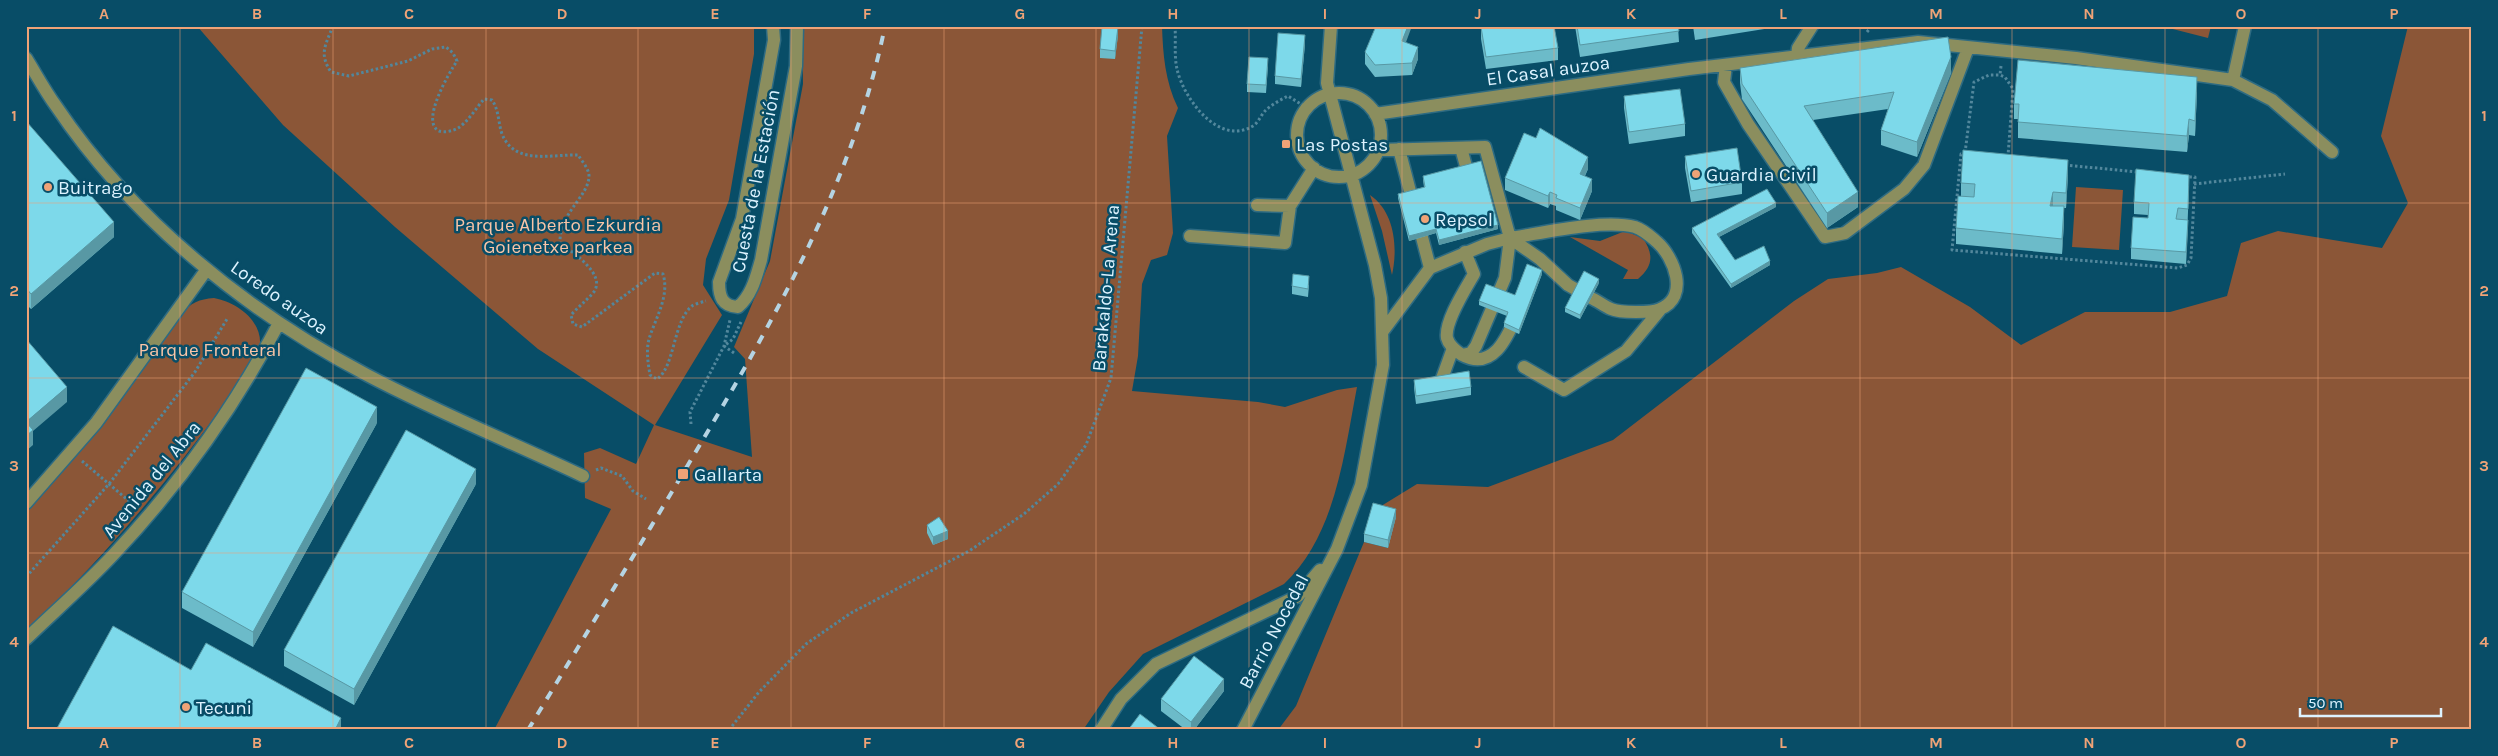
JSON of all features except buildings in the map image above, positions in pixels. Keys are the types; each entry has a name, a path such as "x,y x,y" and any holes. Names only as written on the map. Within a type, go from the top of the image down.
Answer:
{"street":[{"name":"Cuesta de la Estación","path":"774,26 774,40 742,219 719,282 719,292 722,301 729,306 738,308 751,290 762,260 796,66 797,26"},
{"path":"1101,730 1121,699 1156,664 1298,596 1337,549 1361,484 1383,365 1383,331 1375,264 1330,94 1327,76 1332,26"},
{"path":"1330,50 1342,26"},
{"path":"1797,56 1798,48 1812,26"},
{"path":"2233,80 2245,26"},
{"name":"El Casal auzoa","path":"1375,114 1688,69 1918,42 2076,58 2233,80 2272,100 2332,152"},
{"path":"1726,65 1724,82 1745,118 1825,238 1845,233 1904,189 1924,165 1968,48"},
{"name":"Loredo auzoa","path":"26,58 56,107 105,169 140,207 207,269 279,323 368,376 583,476"},
{"path":"1343,93 1356,96 1367,103 1375,114 1381,131 1378,150 1372,161 1352,175 1335,176 1314,168 1304,158 1298,139 1300,119 1307,108 1317,99 1330,94 1343,93"},
{"path":"1378,150 1485,147 1510,238 1505,278 1476,346 1470,353 1457,352"},
{"path":"1461,148 1474,196"},
{"path":"1399,150 1430,268"},
{"path":"1190,236 1285,244 1290,206 1314,168"},
{"path":"1257,205 1290,206"},
{"path":"1383,331 1430,268 1465,252 1486,239 1510,238 1595,226 1623,226 1636,228 1647,233 1664,248 1673,264 1677,278 1676,292 1669,304 1660,310 1626,351 1564,390 1524,367"},
{"path":"1510,238 1540,259 1568,285 1577,290"},
{"path":"1465,252 1474,274 1447,326 1447,338 1457,352 1471,360 1491,355 1502,345 1509,333 1523,300"},
{"path":"1533,275 1540,259"},
{"path":"26,504 72,452 136,370 207,269"},
{"path":"1591,298 1613,310 1660,310"},
{"name":"Avenida del Abra","path":"26,639 114,554 185,470 248,380 279,323"},
{"path":"1440,384 1457,352"},
{"name":"Barrio Nocedal","path":"1243,730 1337,549"}],"path":[{"path":"333,26 325,46 324,60 331,72 349,76 408,62 432,49 446,47 453,53 457,61 441,87 432,117 433,126 438,130 444,132 456,130 484,99 492,100 496,106 502,132 508,145 532,158 578,155 585,165 589,176 584,189 567,214 560,231 560,243 592,270 597,282 595,291 572,316 573,324 582,327 655,273 663,274 665,281 660,312 649,340 647,360 650,374 658,379 664,374 678,329 691,306 710,299"},
{"name":"Barakaldo-La Arena","path":"729,730 759,692 806,644 851,613 969,551 1024,514 1058,484 1086,445 1112,378 1142,26"},
{"path":"1176,26 1177,68 1185,92 1201,113 1216,125 1233,130 1253,126 1267,109 1288,96 1307,108"},
{"path":"2000,75 2002,50"},
{"path":"1965,154 1974,82 1989,75 2000,75 2005,77 2013,89 2007,160"},
{"path":"1974,156 1961,154 1952,250 2178,268 2187,265 2191,258 2195,177 2185,176"},
{"path":"2057,165 2146,173"},
{"path":"2194,184 2285,174"},
{"path":"691,424 690,412 724,346 730,320 722,315"},
{"path":"26,577 109,484 195,372 227,319"},
{"path":"724,346 734,353"},
{"path":"72,452 146,516"},
{"path":"583,476 601,468 622,476 633,491 646,499"}],"green space":[{"name":"Parque Alberto Ezkurdia Goienetxe parkea","path":"197,26 754,26 754,54 729,200 706,259 703,285 722,315 655,425 752,457 745,359 734,347 770,261 803,84 802,26 1162,26 1165,68 1178,108 1167,136 1173,233 1167,255 1151,260 1142,284 1138,356 1132,391 1258,402 1285,407 1337,390 1357,387 1342,466 1327,518 1316,542 1302,564 1284,584 1143,654 1109,692 1083,730 494,730 611,509 585,498 584,453 600,448 636,464 654,425 538,349 395,227 283,125"},
{"path":"2161,26 2211,26 2208,38"},
{"path":"2408,26 2472,26 2472,730 1278,730 1296,706 1364,542 1388,548 1373,511 1417,484 1488,487 1613,440 1794,301 1828,279 1877,273 1901,267 1970,307 2021,345 2085,312 2170,312 2227,296 2241,243 2278,231 2382,248 2408,203 2381,136"},
{"path":"2076,187 2123,190 2119,250 2072,247"},
{"path":"1370,195 1385,211 1393,231 1395,254 1392,275 1382,231"},
{"path":"1625,231 1643,238 1649,250 1649,265 1647,270 1638,279 1623,279 1628,270 1570,237 1600,241"},
{"name":"Parque Fronteral","path":"214,298 239,308 252,320 257,328 260,336 260,345 251,368 179,464 131,522 80,578 26,632 26,512 104,424 181,314 196,302"}],"railway":[{"path":"528,730 730,393 758,344 811,242 834,190 854,137 871,82 885,26"}],"place":[{"name":"Las Postas","path":"1286,144"},
{"name":"Guardia Civil","path":"1696,174"},
{"name":"Buitrago","path":"48,187"},
{"name":"Repsol","path":"1425,219"},
{"name":"Gallarta","path":"683,474"},
{"name":"Tecuni","path":"186,707"}]}
